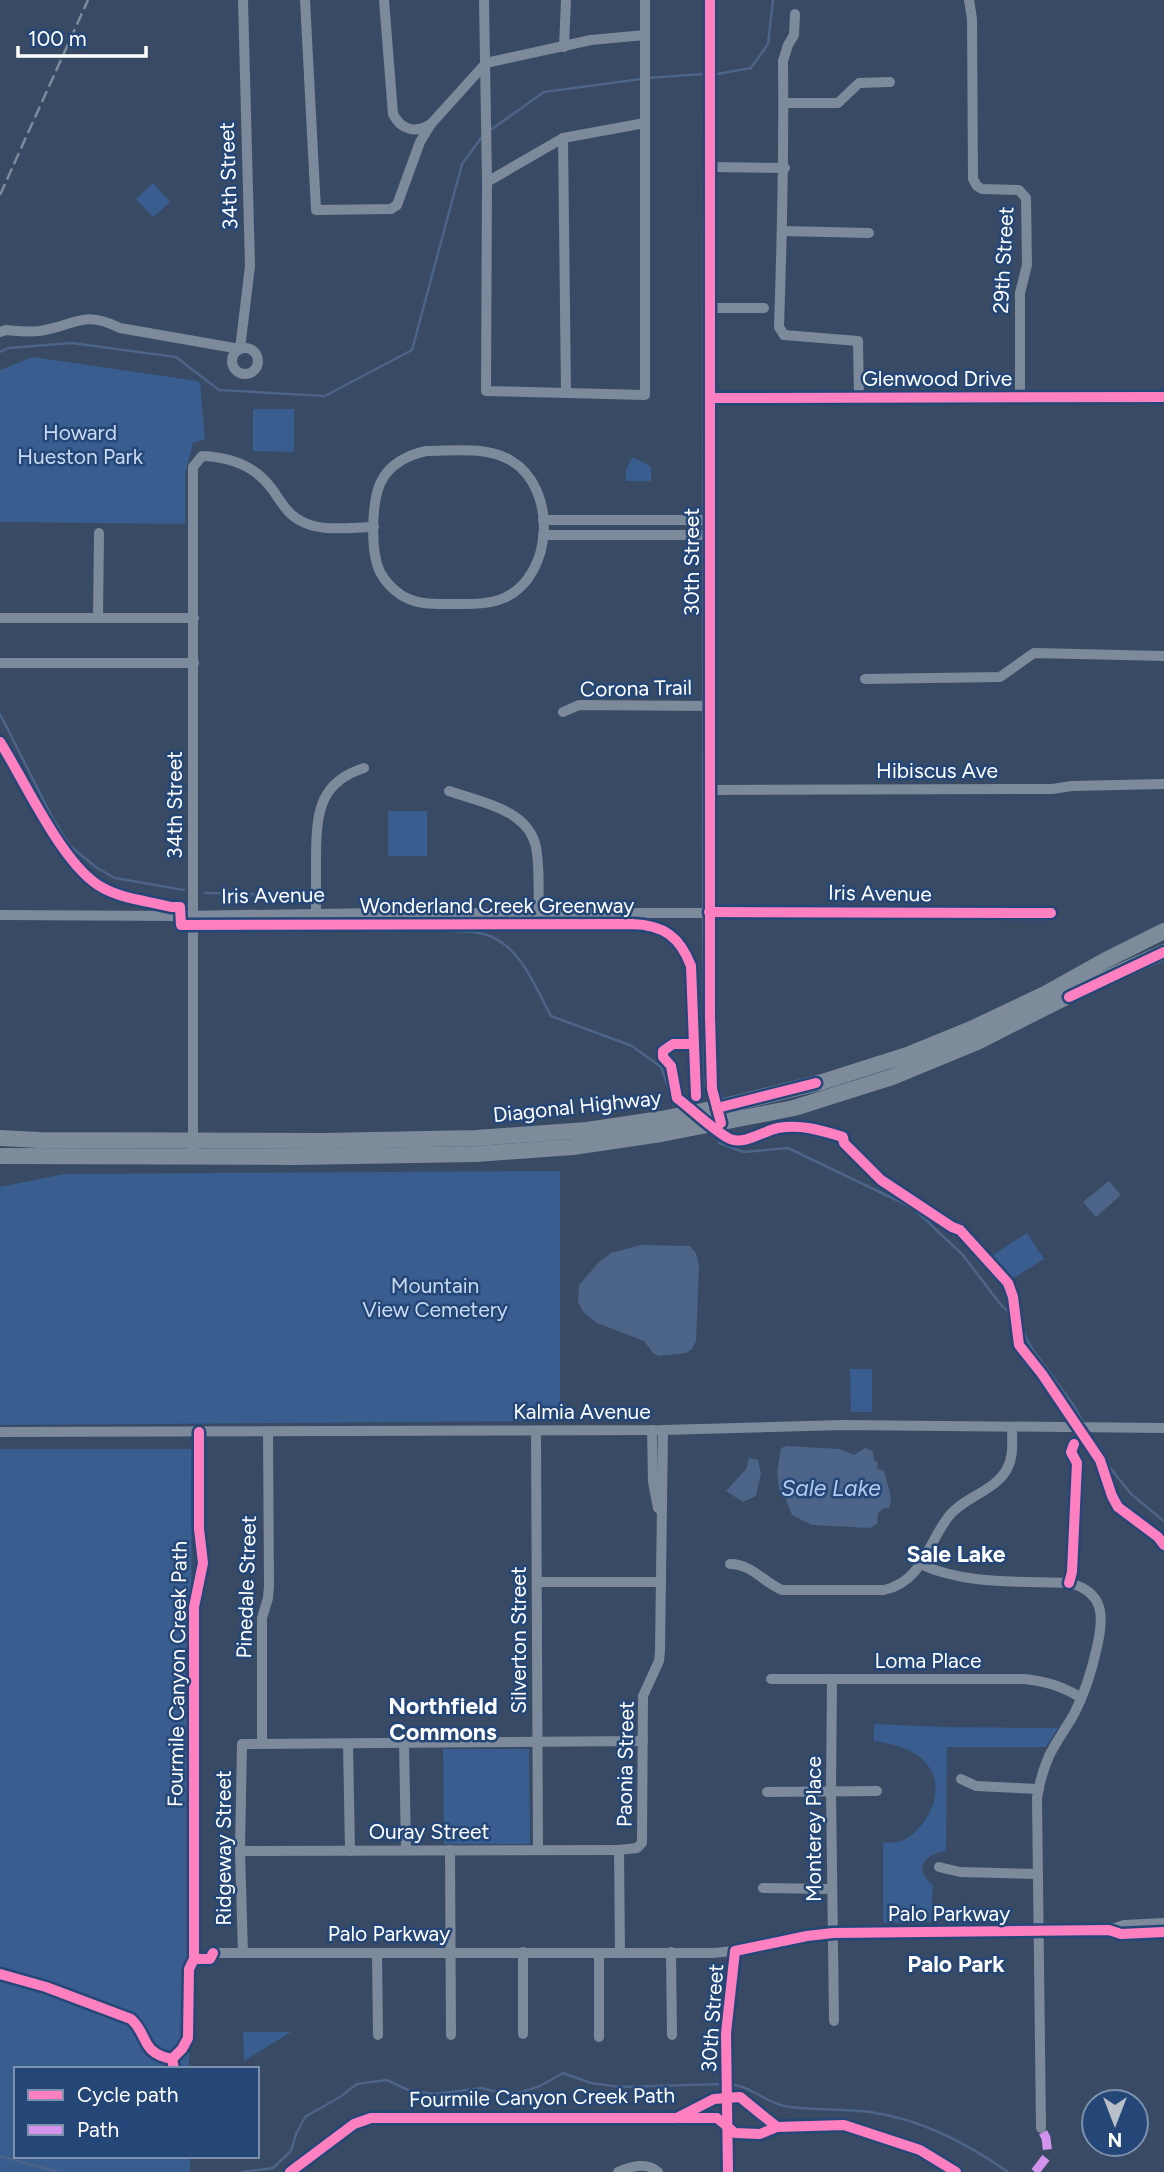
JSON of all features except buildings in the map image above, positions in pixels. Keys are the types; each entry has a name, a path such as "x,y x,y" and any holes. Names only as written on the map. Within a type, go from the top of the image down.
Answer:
{"highway":[{"name":"Diagonal Highway","path":"719,1116 910,1054 957,1035 1045,994 1163,931"},
{"name":"Diagonal Highway","path":"2,1156 193,1149 584,1145 719,1116 793,1108 917,1068 1164,952"},
{"path":"1119,973 1164,958"},
{"name":"Diagonal Highway","path":"0,1136 193,1149"}],"main road":[{"name":"30th Street","path":"710,0 709,912 711,1076 719,1116"}],"street":[{"name":"34th Street","path":"0,332 42,331 86,319 102,319 120,328 240,349 250,266 243,0"},
{"path":"305,0 316,211 391,209 397,205 420,142 430,124 486,64 591,40 645,34"},
{"path":"384,0 393,114 402,127 410,130 420,130 430,124"},
{"path":"484,0 486,391 645,395 645,0"},
{"path":"564,47 566,0"},
{"name":"29th Street","path":"968,0 972,19 973,179 982,189 1019,190 1026,198 1027,265 1020,293 1020,397"},
{"path":"796,7 794,35 783,61 785,168 779,327 784,335 858,341 859,397"},
{"path":"784,103 838,103 859,83 890,82"},
{"path":"487,182 564,138 645,123"},
{"path":"564,138 566,393"},
{"path":"709,167 785,168"},
{"path":"783,231 869,233"},
{"path":"710,308 764,308"},
{"name":"Glenwood Drive","path":"710,398 1164,397"},
{"path":"426,451 479,451 512,461 530,480 539,497 543,520 540,556 535,568 525,583 510,595 495,602 426,604 409,600 398,594 384,578 374,554 376,496 382,480 402,459 426,451"},
{"name":"34th Street","path":"193,1149 193,467 202,456 234,460 263,478 286,511 307,524 320,527 374,527"},
{"path":"543,520 710,520"},
{"path":"98,618 99,533"},
{"path":"543,535 710,535"},
{"path":"0,618 194,618"},
{"path":"866,680 1000,677 1034,653 1164,656"},
{"path":"0,663 194,663"},
{"name":"Corona Trail","path":"563,712 579,705 710,706"},
{"path":"316,913 319,810 324,798 338,780 364,768"},
{"name":"Hibiscus Ave","path":"709,790 1052,789 1072,786 1164,784"},
{"path":"449,791 502,809 524,825 534,840 537,851 539,913"},
{"name":"Iris Avenue","path":"0,915 1051,913"},
{"name":"Kalmia Avenue","path":"0,1432 657,1430 843,1424 1164,1428"},
{"path":"730,1564 746,1566 770,1585 782,1590 895,1588 911,1577 951,1514 1007,1470 1012,1456 1012,1427"},
{"name":"Paonia Street","path":"620,1953 619,1850 637,1848 642,1843 643,1696 659,1661 660,1651 661,1517 657,1430"},
{"name":"Silverton Street","path":"536,1431 538,1850"},
{"name":"Pinedale Street","path":"262,1743 262,1618 269,1586 268,1432"},
{"path":"920,1564 950,1575 1079,1585 1090,1592 1101,1610 1101,1627 1091,1672 1081,1698 1050,1756 1039,1789 1037,1874 1041,2128"},
{"path":"537,1582 661,1582"},
{"name":"Loma Place","path":"771,1679 1034,1680 1058,1685 1081,1698"},
{"name":"Monterey Place","path":"832,1679 834,2021"},
{"path":"262,1743 643,1741"},
{"name":"Ridgeway Street","path":"243,1953 240,1851 242,1744 262,1743"},
{"path":"404,1743 406,1850"},
{"path":"348,1744 350,1850"},
{"path":"961,1779 976,1786 1039,1789"},
{"path":"767,1792 877,1791"},
{"path":"450,1850 451,2035"},
{"name":"Ouray Street","path":"240,1851 619,1850"},
{"path":"939,1867 960,1872 1037,1874"},
{"path":"763,1888 832,1889"},
{"name":"Palo Parkway","path":"213,1953 735,1951 833,1933 1109,1930 1124,1925 1164,1923"},
{"name":"Palo Parkway","path":"1109,1930 1121,1934 1164,1932"},
{"name":"30th Street","path":"728,2172 726,2033 735,1951"},
{"path":"523,1952 523,2034"},
{"path":"671,1952 672,2035"},
{"path":"377,1953 378,2035"},
{"path":"598,1953 599,2037"},
{"path":"618,2172 638,2166 650,2166 658,2172"}],"green space":[{"path":"153,183 170,202 153,217 136,199"},
{"name":"Howard Hueston Park","path":"33,357 200,383 205,439 193,443 185,474 185,524 0,522 0,370"},
{"path":"253,409 294,409 294,452 253,451"},
{"path":"633,457 651,467 651,481 626,481 626,469"},
{"path":"388,811 427,811 427,856 388,856"},
{"name":"Mountain View Cemetery","path":"560,1171 560,1421 0,1425 0,1187 64,1174"},
{"path":"1027,1233 1044,1259 1009,1281 993,1255"},
{"path":"850,1369 872,1369 872,1412 851,1412"},
{"path":"0,1449 192,1449 189,2067 14,2067 14,2158 190,2158 190,2172 0,2172"},
{"path":"874,1724 1058,1728 1046,1747 947,1747 946,1851 932,1855 922,1868 933,1885 931,1922 883,1923 883,1842 904,1840 920,1827 931,1809 936,1789 931,1770 920,1757 898,1746 874,1741"},
{"path":"443,1749 529,1749 530,1844 444,1844"},
{"path":"243,2032 291,2032 244,2061"}],"water":[{"path":"1109,1181 1121,1195 1096,1217 1083,1202"},
{"path":"641,1245 690,1246 696,1253 699,1265 696,1341 686,1353 659,1356 653,1353 644,1341 597,1323 584,1313 578,1302 579,1285 599,1262 611,1253"},
{"name":"Sale Lake","path":"787,1446 840,1449 854,1455 865,1448 873,1451 874,1460 878,1463 877,1468 884,1471 890,1493 889,1508 878,1513 877,1524 870,1528 812,1525 792,1515 785,1497 780,1495 777,1472 781,1448"},
{"path":"749,1458 758,1460 761,1474 756,1496 743,1502 726,1491 746,1469"}],"waterway":[{"path":"717,74 751,68 768,44 773,0"},
{"path":"647,78 703,74"},
{"path":"489,131 544,92 641,79"},
{"path":"0,352 8,348 72,343 176,357 219,390 325,396 412,350 462,164 481,138"},
{"path":"0,714 54,821 70,846 97,868 115,878 184,890"},
{"path":"205,893 280,895 288,898"},
{"path":"451,931 484,934 497,939 517,956 525,967 551,1016 632,1046 661,1067 673,1100"},
{"path":"719,1143 744,1152 788,1148 913,1208 962,1254 1001,1305 1017,1319 1031,1347 1083,1422"},
{"path":"1088,1431 1103,1459 1131,1494 1164,1521"},
{"path":"242,2172 273,2168 291,2151 305,2117 357,2084 387,2080 410,2091 435,2094 482,2088 500,2093 519,2093 540,2086 563,2073 591,2083 620,2087 723,2084"},
{"path":"729,2084 743,2087 784,2106 870,2112 907,2120 959,2142 1008,2172"},
{"path":"0,2156 58,2172"}],"railway":[{"path":"0,195 88,0"}],"marked path":[{"path":"1035,2172 1048,2155 1046,2138 1041,2128"}],"cycle path":[{"path":"710,0 710,1016 712,1089 721,1123"},
{"path":"710,398 1164,397"},
{"name":"Wonderland Creek Greenway","path":"0,742 59,843 88,877 119,895 180,907 181,925 632,924 662,930 682,947 691,966 696,1096"},
{"path":"709,912 1051,913"},
{"path":"1069,997 1164,952"},
{"path":"694,1044 673,1044 663,1051 663,1057 671,1066 677,1098 718,1132 730,1139 742,1140 778,1128 803,1127 843,1137 844,1143 881,1180 960,1230 1008,1283 1013,1297 1019,1345 1042,1374 1100,1460 1118,1507 1158,1537 1164,1545"},
{"path":"717,1108 816,1083"},
{"name":"Fourmile Canyon Creek Path","path":"194,1959 194,1607 203,1563 199,1529 199,1432"},
{"path":"1069,1583 1072,1572 1077,1463 1071,1452 1074,1444"},
{"path":"728,2172 726,2033 735,1951 833,1933 1109,1930 1121,1934 1164,1932"},
{"path":"172,2059 188,2038 189,1969 194,1959 210,1959 213,1953"},
{"path":"0,1974 46,1987 131,2019 150,2048 172,2059 174,2067"},
{"name":"Fourmile Canyon Creek Path","path":"290,2172 354,2124 371,2118 677,2118 714,2099 740,2097 777,2127 844,2125 920,2150 956,2172"},
{"name":"Fourmile Canyon Creek Path","path":"681,2118 717,2118 735,2133 760,2134 777,2127"}],"district":[{"name":"Sale Lake","path":"956,1554"},
{"name":"Northfield Commons","path":"443,1719"},
{"name":"Palo Park","path":"956,1964"}]}
